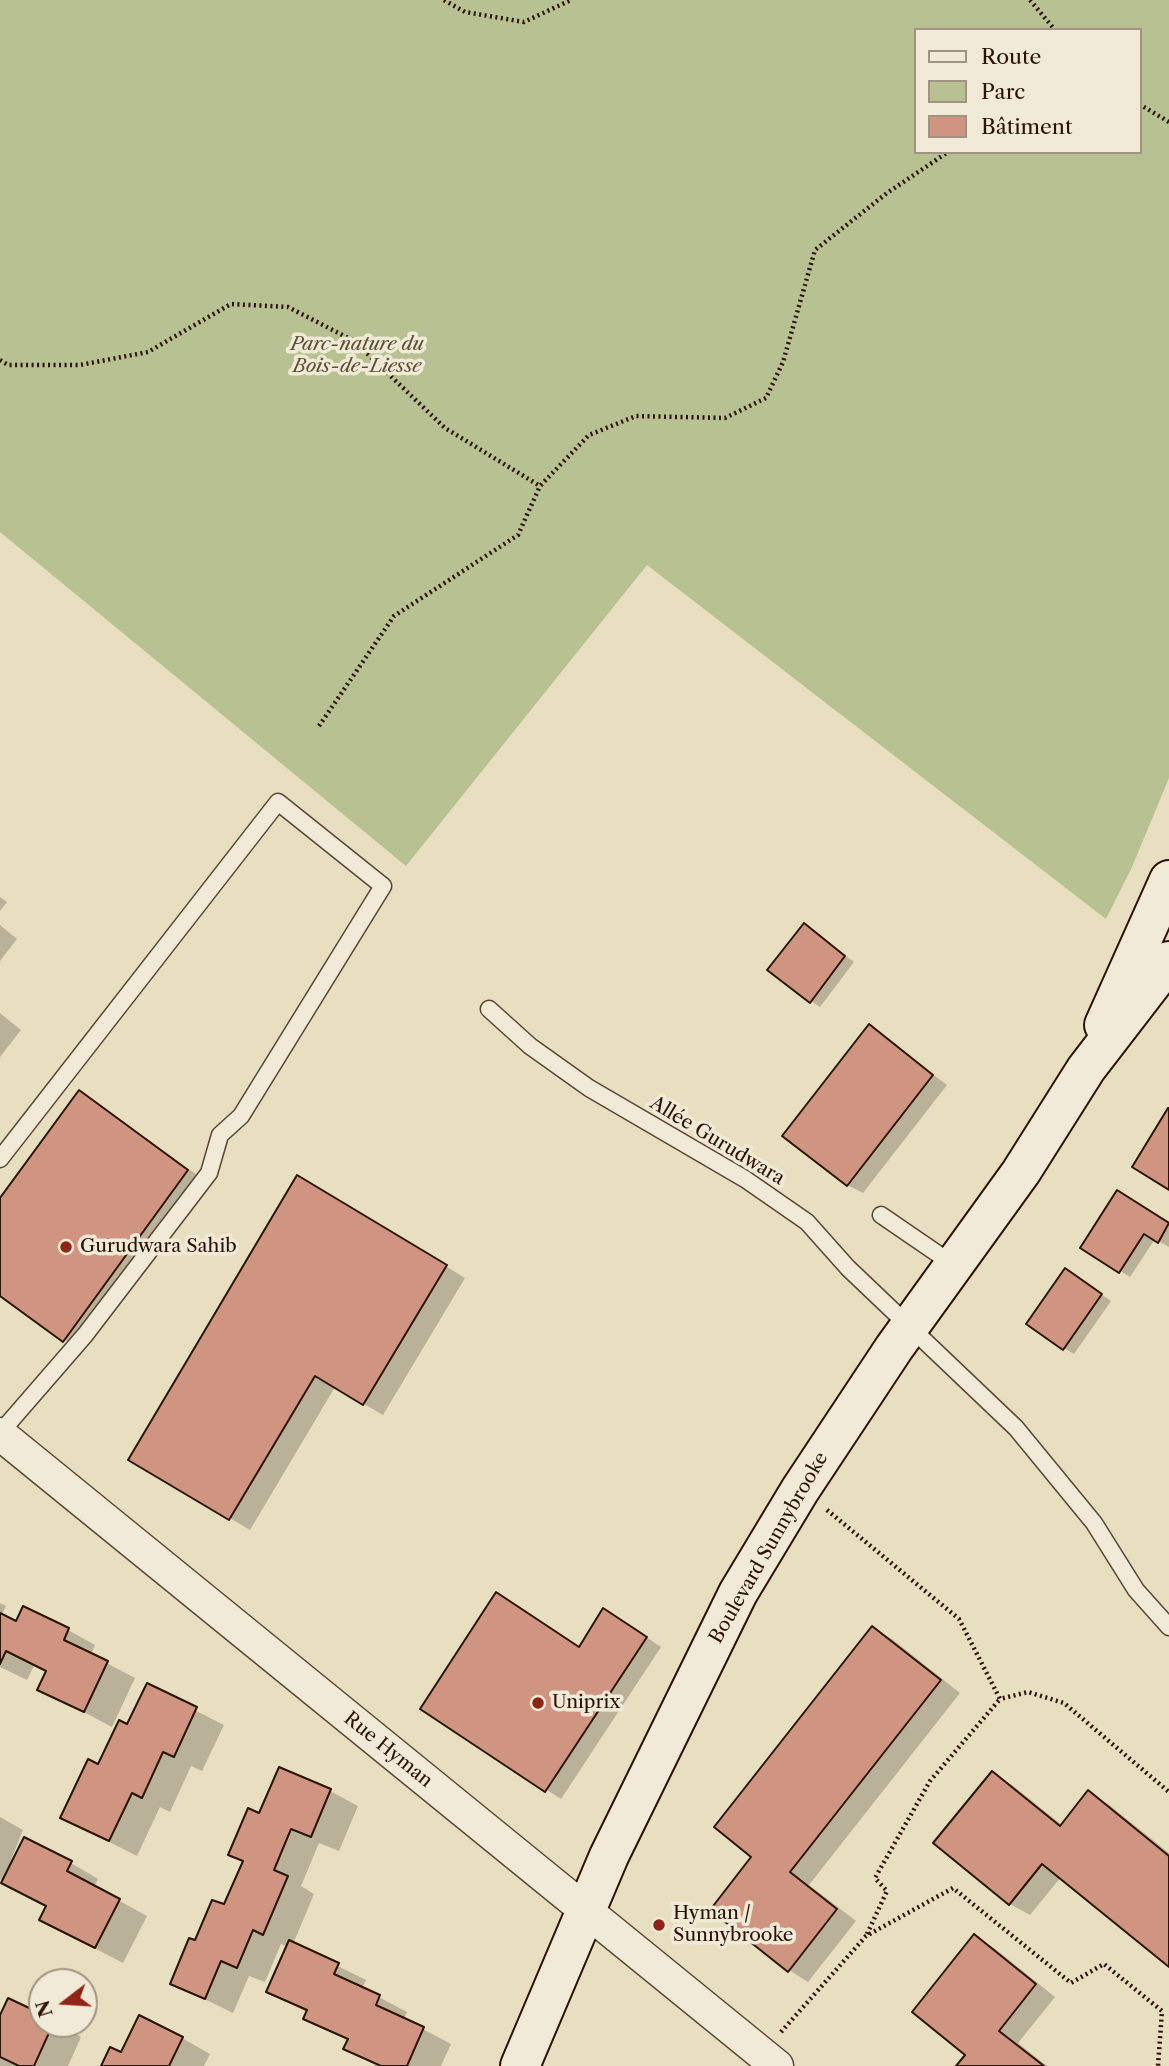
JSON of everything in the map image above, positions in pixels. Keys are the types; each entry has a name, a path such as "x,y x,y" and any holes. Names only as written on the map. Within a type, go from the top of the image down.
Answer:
{"street":[{"name":"Boulevard Sunnybrooke","path":"1086,1069 1165,896"},
{"name":"Boulevard Sunnybrooke","path":"520,2066 650,1769 738,1593 835,1436 909,1326 1044,1138 1086,1069 1169,961"},
{"name":"Rue Hyman","path":"0,1434 770,2060"}],"lane":[{"path":"0,1159 278,802 383,886 241,1116 220,1135 209,1173 85,1335 0,1434"},
{"name":"Allée Gurudwara","path":"489,1009 530,1046 589,1088 745,1179 807,1222 848,1268 1016,1428 1094,1523 1136,1590 1169,1627"},
{"path":"881,1214 954,1265"}],"path":[{"path":"444,0 465,12 524,22 571,0"},
{"path":"1030,0 1053,28"},
{"path":"1141,105 1169,122"},
{"path":"319,726 394,616 519,535 540,486 589,435 636,416 725,418 766,398 783,362 815,250 887,193 944,154"},
{"path":"0,360 8,365 80,365 148,352 231,304 288,307 354,341 445,428 540,486"},
{"path":"831,1514 959,1619 1000,1699"},
{"path":"770,2060 866,1936 887,1891 874,1878 930,1781 1000,1699 1028,1692 1064,1703 1169,1792"},
{"path":"866,1936 953,1888 1071,1983 1104,1964 1162,2011 1158,2066"}],"green space":[{"name":"Parc-nature du Bois-de-Liesse","path":"0,0 1169,0 1169,778 1132,867 1106,919 647,565 406,866 0,532"}],"building":[{"path":"804,923 845,956 810,1003 767,970"},
{"path":"869,1024 933,1075 847,1186 782,1136"},
{"name":"Gurudwara Sahib","path":"79,1090 188,1170 63,1342 0,1296 0,1198"},
{"path":"1169,1108 1169,1190 1132,1167"},
{"path":"297,1175 447,1265 363,1405 315,1376 229,1520 128,1460"},
{"path":"1117,1190 1169,1223 1158,1243 1144,1234 1119,1273 1080,1248"},
{"path":"1065,1268 1102,1294 1063,1350 1026,1324"},
{"path":"496,1592 579,1647 603,1608 647,1637 545,1792 420,1709"},
{"path":"23,1606 69,1628 64,1640 108,1661 84,1712 37,1690 46,1671 6,1651 0,1664 0,1613 16,1621"},
{"path":"872,1626 941,1680 790,1872 837,1909 788,1972 710,1910 751,1857 714,1827"},
{"path":"147,1683 197,1707 174,1757 163,1752 142,1798 132,1793 109,1841 60,1818 88,1759 98,1764 119,1720 127,1724"},
{"path":"279,1767 331,1789 311,1837 291,1829 274,1870 288,1876 263,1935 253,1930 237,1968 221,1961 205,1999 170,1984 189,1938 195,1940 212,1900 224,1904 243,1861 228,1855 248,1808 259,1813"},
{"path":"992,1771 1060,1826 1088,1790 1169,1856 1169,1967 1042,1864 1009,1905 933,1843"},
{"path":"24,1837 72,1861 67,1871 120,1899 95,1948 39,1920 46,1906 1,1883"},
{"path":"974,1934 1036,1984 999,2031 1044,2066 956,2066 965,2055 912,2012"},
{"path":"289,1940 339,1963 334,1974 380,1995 376,2005 424,2027 407,2066 381,2066 343,2049 348,2039 303,2019 307,2010 266,1992"},
{"path":"8,1998 28,2007 28,2038 47,2038 34,2066 19,2066 0,2057 0,2015"},
{"path":"139,2015 183,2037 169,2066 101,2066 110,2047 121,2052"}],"place":[{"name":"Gurudwara Sahib","path":"66,1247"},
{"name":"Uniprix","path":"538,1703"},
{"name":"Hyman / Sunnybrooke","path":"659,1925"}]}
